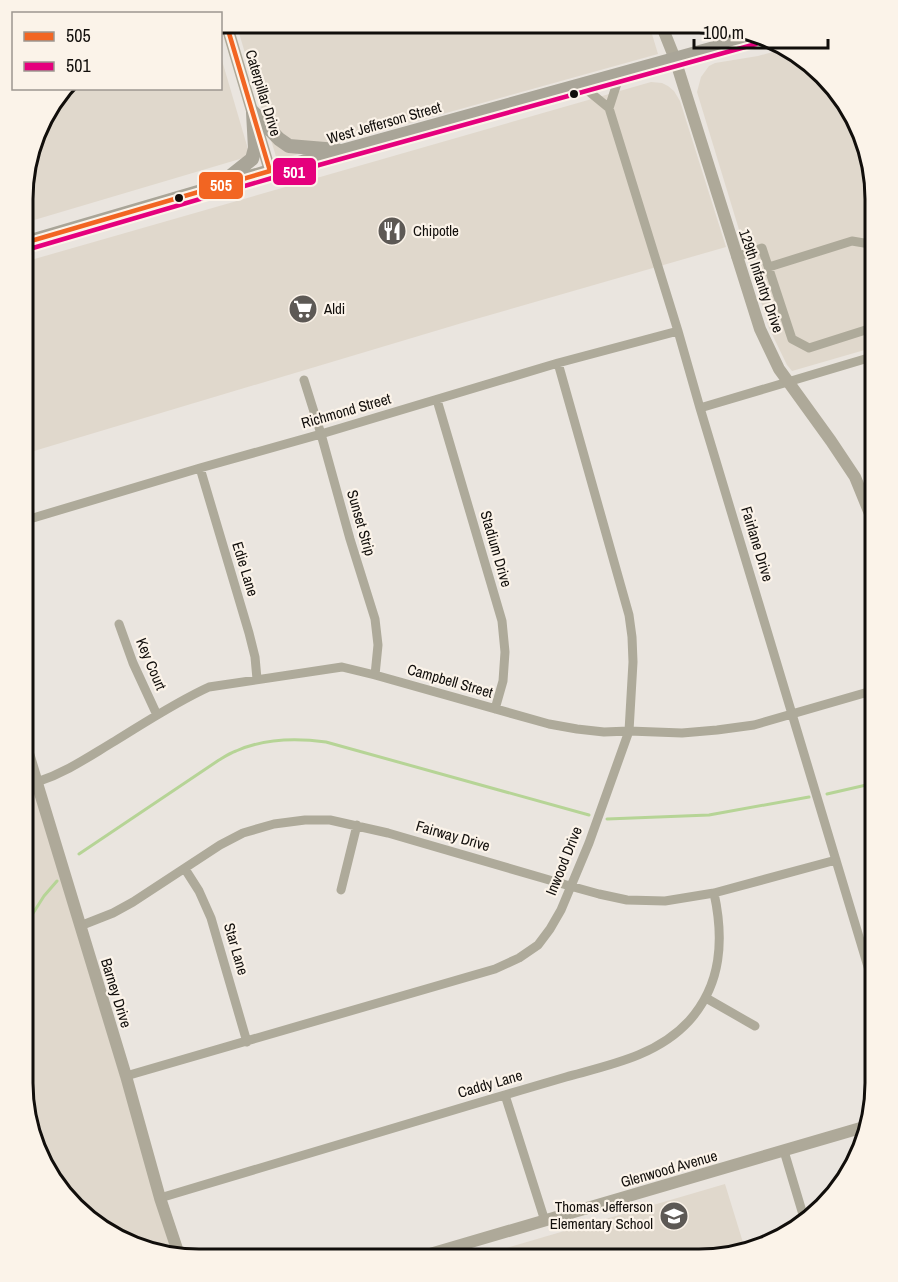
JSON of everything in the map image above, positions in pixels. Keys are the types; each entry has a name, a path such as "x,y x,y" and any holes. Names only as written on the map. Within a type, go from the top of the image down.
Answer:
{"main road":[{"name":"West Jefferson Street","path":"33,240 270,171 744,40"},
{"path":"253,112 279,139 290,146 345,151"},
{"path":"215,188 252,159 255,147 253,112"}],"street":[{"name":"Caterpillar Drive","path":"229,33 270,171"},
{"name":"129th Infantry Drive","path":"665,33 675,59 760,329 770,352 788,381 855,477 865,502"},
{"path":"581,85 609,108 620,74"},
{"name":"Fairlane Drive","path":"609,108 678,330 865,957"},
{"path":"769,267 852,241 865,243"},
{"path":"736,257 762,248 792,339 808,348 865,330"},
{"name":"Richmond Street","path":"33,518 558,363 678,330"},
{"path":"700,408 865,359"},
{"name":"Inwood Drive","path":"126,1076 495,969 519,958 538,945 550,929 561,910 589,843 629,730 633,662 629,615 558,363"},
{"name":"Sunset Strip","path":"304,380 375,619 378,645 375,675"},
{"name":"Stadium Drive","path":"437,400 502,621 505,652 503,681 495,709"},
{"name":"Edie Lane","path":"200,468 249,633 257,679"},
{"name":"Key Court","path":"119,624 133,663 157,715"},
{"name":"Campbell Street","path":"37,782 67,771 189,696 209,687 342,667 549,724 604,732 629,730 682,733 754,725 865,693"},
{"name":"Barney Drive","path":"33,769 177,1248"},
{"name":"Fairway Drive","path":"80,926 113,913 220,845 243,833 274,824 305,820 330,820 357,825 627,900 665,901 714,893 836,860"},
{"path":"341,890 357,825"},
{"name":"Star Lane","path":"185,868 199,891 211,918 248,1042"},
{"name":"Caddy Lane","path":"160,1198 647,1052 671,1037 689,1021 706,998 716,971 720,945 719,915 714,893"},
{"path":"706,998 755,1026"},
{"path":"505,1095 544,1221"},
{"name":"Glenwood Avenue","path":"447,1249 858,1129"},
{"path":"784,1151 802,1212"}],"shaded area":[{"path":"239,33 652,33 658,54 277,160"},
{"path":"774,51 782,55 808,74 824,90 848,126 864,178 865,350 792,371 769,328 697,92 701,77 709,66"},
{"path":"222,60 250,156 33,220 34,178 42,146 55,116 74,90 222,90"},
{"path":"651,82 668,86 680,101 726,247 33,451 33,259"},
{"path":"33,788 172,1247 136,1236 98,1215 74,1192 61,1175 42,1136 33,1093"},
{"name":"Thomas Jefferson Elementary School","path":"725,1184 743,1243 709,1249 503,1249"}],"waterway":[{"path":"79,854 227,755 246,747 280,740 326,742 589,815"},
{"path":"827,794 865,785"},
{"path":"607,819 709,815 809,797"},
{"path":"33,913 57,881"}],"transit line":[{"name":"505","path":"33,240 270,171 229,33"},
{"name":"501","path":"33,248 272,178 756,44"}],"place":[{"name":"Chipotle","path":"392,231"},
{"name":"Aldi","path":"303,309"},
{"name":"Thomas Jefferson Elementary School","path":"674,1216"}]}
